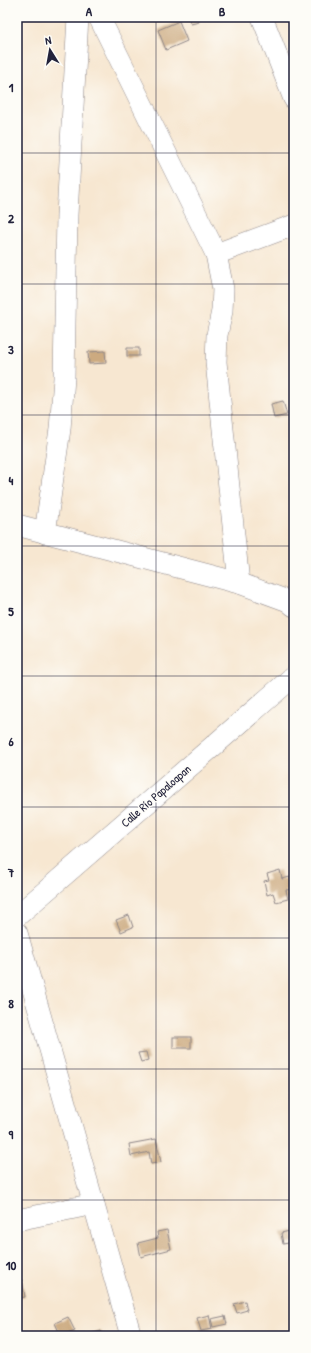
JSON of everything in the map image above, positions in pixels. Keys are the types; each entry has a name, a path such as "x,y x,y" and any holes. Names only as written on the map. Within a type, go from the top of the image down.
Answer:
{"street":[{"path":"45,533 60,429 64,378 67,215 78,17"},
{"path":"99,17 216,254 223,289 222,311 217,335 216,362 238,583"},
{"path":"262,17 294,99"},
{"path":"216,254 294,225"},
{"path":"17,526 238,583 288,601 294,606"},
{"name":"Calle Río Papaloapan","path":"17,916 294,676"},
{"path":"17,933 131,1336"},
{"path":"17,1220 94,1204"}],"building":[{"path":"188,17 197,17 199,22 191,24"},
{"path":"179,21 187,41 166,50 158,30"},
{"path":"17,31 19,31 19,44 17,44"},
{"path":"127,348 139,348 139,356 127,356"},
{"path":"105,351 106,363 89,364 88,352"},
{"path":"283,401 287,415 274,418 271,404"},
{"path":"280,870 282,879 290,877 293,889 286,890 288,899 276,902 273,893 267,895 264,881 269,880 267,874"},
{"path":"129,915 133,927 121,932 116,920"},
{"path":"173,1037 191,1037 191,1048 173,1048"},
{"path":"146,1052 148,1060 141,1062 138,1053"},
{"path":"156,1139 161,1162 151,1164 149,1152 131,1156 129,1144"},
{"path":"167,1230 171,1249 141,1257 138,1243 158,1238 157,1232"},
{"path":"294,1230 294,1242 283,1244 281,1233"},
{"path":"17,1280 22,1280 25,1297 19,1298"},
{"path":"245,1301 247,1310 237,1313 234,1304"},
{"path":"209,1315 212,1329 201,1331 197,1318"},
{"path":"225,1316 227,1324 213,1327 211,1319"},
{"path":"68,1317 75,1331 61,1336 55,1323"},
{"path":"101,1331 103,1336 84,1336"}]}
